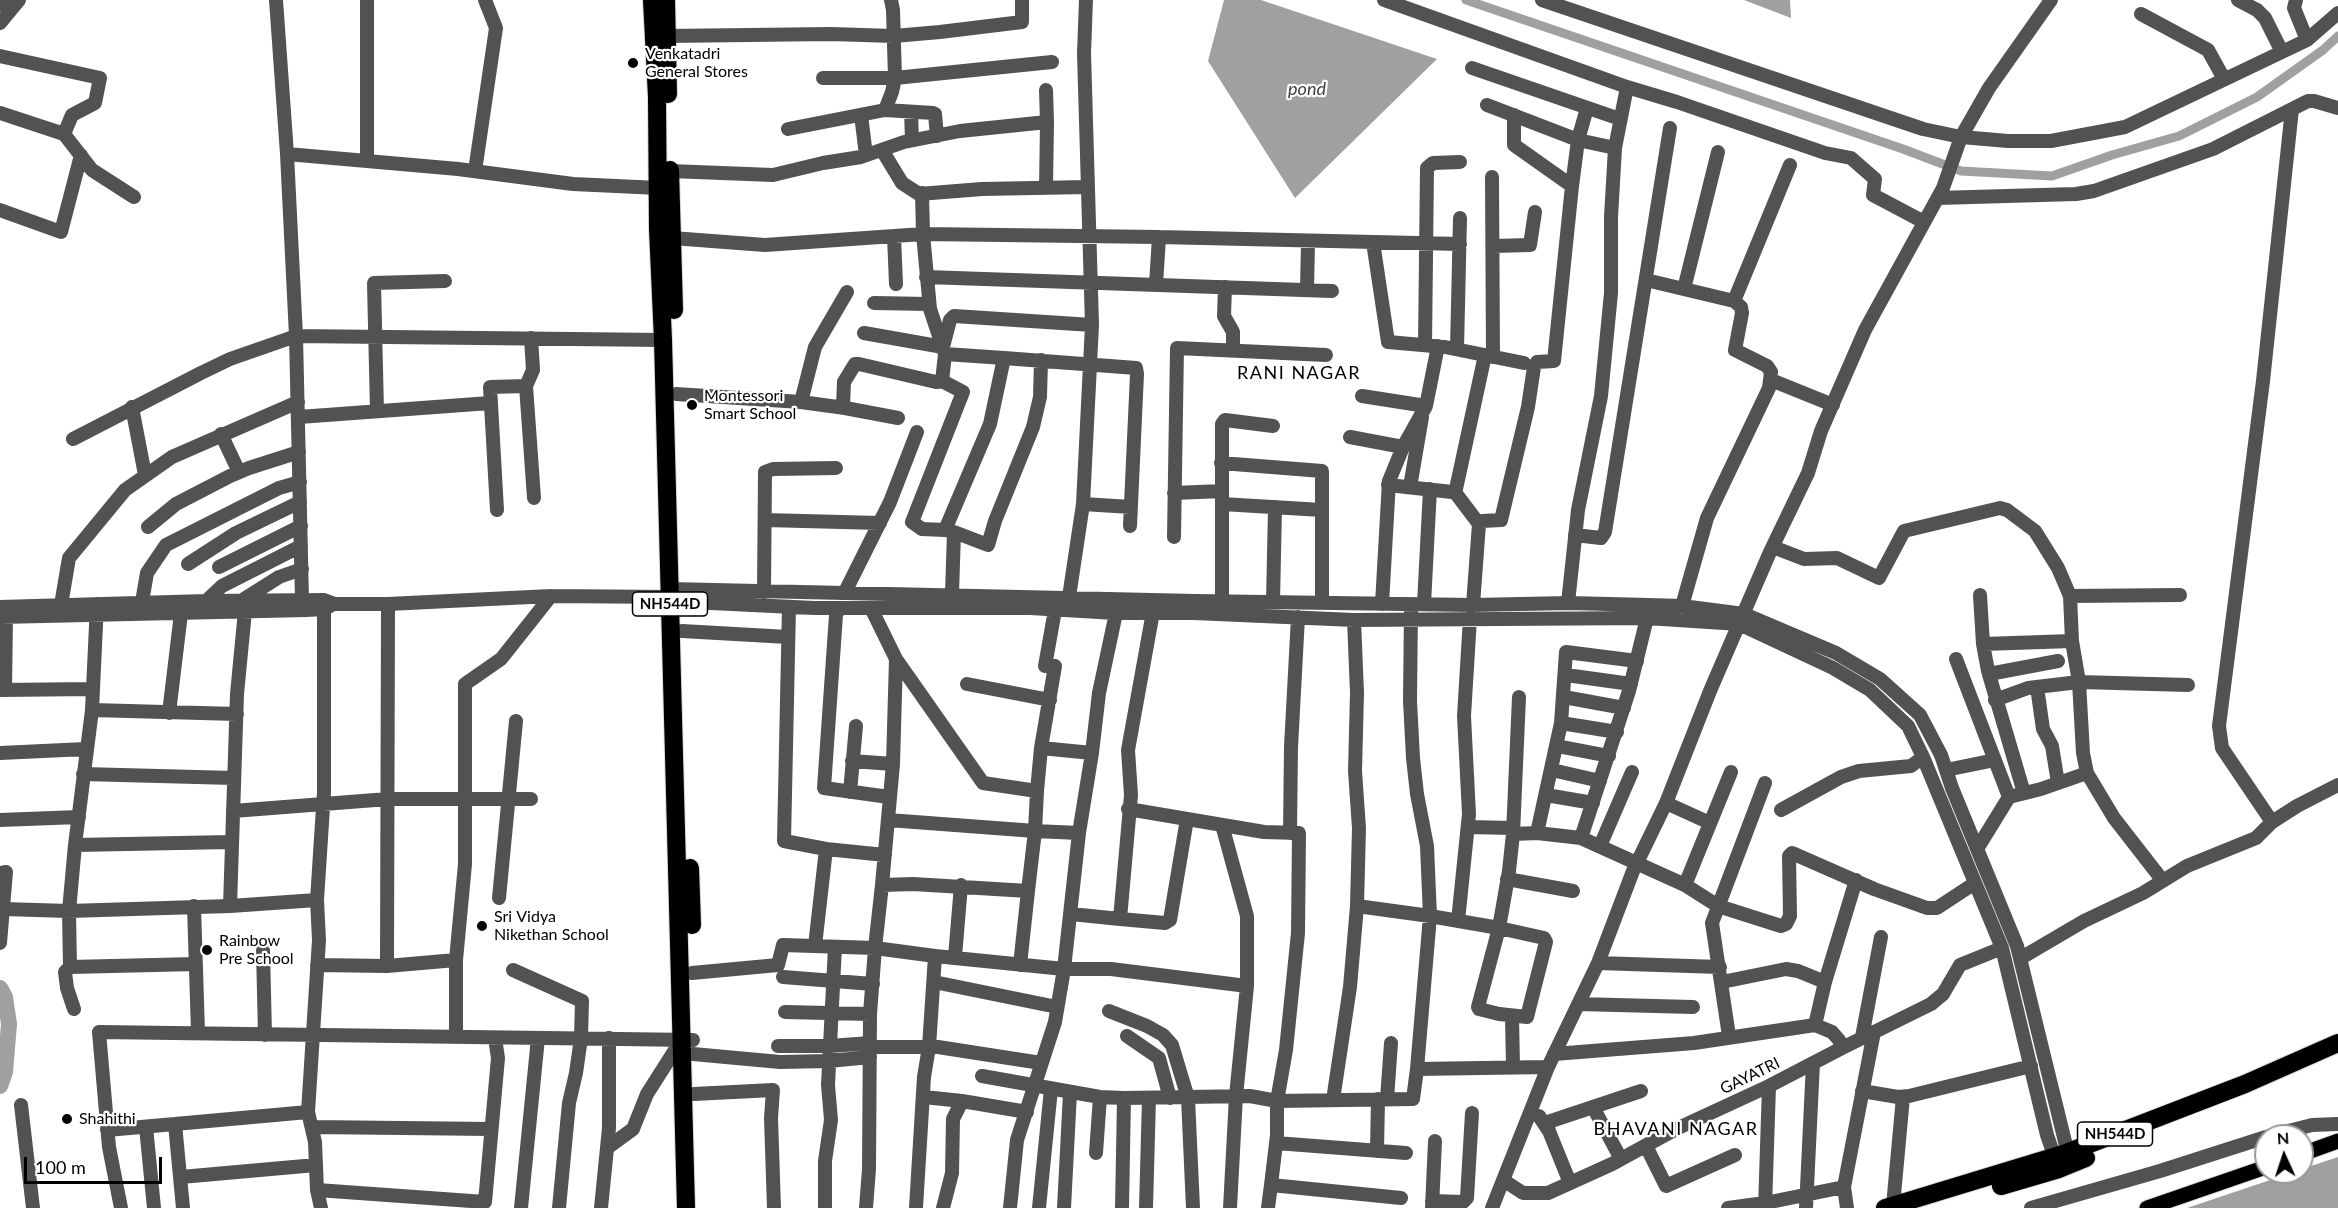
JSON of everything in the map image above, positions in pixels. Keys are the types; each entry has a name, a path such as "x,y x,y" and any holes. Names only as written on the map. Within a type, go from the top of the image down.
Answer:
{"highway":[{"name":"NH544D","path":"652,0 658,229 674,595 689,1044 694,1094 698,1208"},
{"name":"NH544D","path":"666,0 676,394 674,595 682,631 685,895 692,973 686,1208"},
{"name":"NH544D","path":"1889,1207 2062,1160 2338,1043"},
{"name":"NH544D","path":"1928,1208 2260,1089 2338,1055"}],"main road":[{"path":"2314,1150 2338,1141"},
{"path":"2147,1208 2254,1171"}],"street":[{"path":"0,4 3,0"},
{"path":"0,23 19,0"},
{"path":"276,0 287,154 296,336 302,600"},
{"path":"367,0 367,160"},
{"path":"475,171 496,28 485,0"},
{"path":"885,110 895,78 891,0"},
{"path":"667,36 831,34 894,36 1022,22 1022,0"},
{"path":"1069,597 1083,504 1092,325 1084,53 1086,0"},
{"path":"1384,0 1627,87 1825,153 1851,158 1875,179 1873,195 1924,222"},
{"path":"1542,0 1923,129 1961,137 2008,141 2051,141 2126,127 2307,40 2338,13"},
{"path":"2238,0 2252,7 2265,18 2282,52"},
{"path":"2296,0 2294,8 2307,40"},
{"path":"1492,1208 1551,1061 1598,963 1638,862 1666,803 1710,691 1808,473 1821,431 1865,330 1940,193 1961,137 1989,88 2048,1"},
{"path":"2141,14 2208,50 2224,80"},
{"path":"0,56 100,78 95,103 72,116 64,134"},
{"path":"823,78 895,78 1052,62"},
{"path":"1472,68 1620,119"},
{"path":"1568,603 1575,535 1601,396 1611,293 1611,217 1615,148 1627,87"},
{"path":"1046,90 1046,188"},
{"path":"1940,193 2076,194 2094,191 2213,149 2311,100 2338,108"},
{"path":"1487,105 1578,140 1615,148"},
{"path":"1479,524 1482,521 1501,520 1528,407 1534,367 1538,362 1554,361 1578,140 1587,108"},
{"path":"2272,822 2222,748 2219,726 2263,381 2292,109"},
{"path":"788,129 885,110 935,114 937,136"},
{"path":"911,112 912,140"},
{"path":"0,113 64,134 95,172 134,197"},
{"path":"861,115 867,155"},
{"path":"1514,115 1515,145 1572,186"},
{"path":"670,171 773,175 867,155 912,140 960,131 1047,122"},
{"path":"1575,535 1600,538 1604,535 1670,128"},
{"path":"882,150 902,183 922,194 982,189 1087,188"},
{"path":"1684,289 1718,152"},
{"path":"287,154 475,171 573,184 658,188"},
{"path":"0,210 61,232 81,155"},
{"path":"1410,487 1424,409 1432,345 1426,244 1428,166 1433,163 1460,162"},
{"path":"1734,301 1790,165"},
{"path":"1454,491 1489,356 1493,246 1492,177"},
{"path":"922,194 929,304 944,350"},
{"path":"1493,246 1530,245 1535,212"},
{"path":"1457,349 1461,218"},
{"path":"672,238 765,244 923,234 1460,244"},
{"path":"894,236 896,284"},
{"path":"1156,285 1159,237"},
{"path":"1306,290 1308,242"},
{"path":"1373,242 1388,340 1457,349 1524,363"},
{"path":"926,277 1332,291"},
{"path":"1646,280 1734,301 1743,311 1735,350 1767,366 1771,372 1771,380 1707,518 1682,606"},
{"path":"377,411 375,282 445,281"},
{"path":"1225,287 1224,316 1233,332 1233,349"},
{"path":"801,402 815,347 847,292"},
{"path":"874,303 929,304"},
{"path":"942,381 944,350 950,320 954,316 1092,325"},
{"path":"864,333 944,350 1004,358 1133,367 1137,371 1130,526"},
{"path":"74,439 132,407 230,359 296,336 375,335 663,340"},
{"path":"531,338 533,370 526,386 534,498"},
{"path":"1174,537 1178,348 1326,355"},
{"path":"952,594 949,531 990,424 1004,358"},
{"path":"843,407 844,382 853,366 857,364 929,381 942,381 963,392 912,522 922,529 949,531 988,545 995,521 1033,427 1040,397 1041,360"},
{"path":"1771,380 1833,405"},
{"path":"497,510 490,387 526,386"},
{"path":"676,394 801,402 843,407 898,418"},
{"path":"1362,396 1424,409"},
{"path":"61,605 69,558 125,490 172,457 298,402"},
{"path":"299,417 490,403"},
{"path":"132,407 145,475"},
{"path":"1383,604 1388,485 1392,470 1424,409"},
{"path":"1222,601 1223,421 1273,426"},
{"path":"845,592 880,523 917,432"},
{"path":"221,434 239,472"},
{"path":"1350,437 1403,447"},
{"path":"148,527 176,504 239,472 299,452"},
{"path":"1221,463 1321,471 1323,603"},
{"path":"764,592 765,474 767,470 836,468"},
{"path":"142,602 147,573 166,545 279,488 300,483"},
{"path":"1388,485 1454,491 1479,524 1464,716 1468,827 1458,921"},
{"path":"982,1076 1071,1093 1124,1098 1236,1096 1277,1101 1413,1099 1418,1069 1430,916 1427,846 1417,794 1410,701 1416,609 1430,489"},
{"path":"1174,493 1222,497 1275,507 1322,510"},
{"path":"188,564 236,533 300,502"},
{"path":"1083,504 1131,507"},
{"path":"1273,602 1275,507"},
{"path":"1773,547 1804,559 1837,558 1879,578 1904,531 2002,507 2035,531 2058,568 2070,596 2072,641 2079,682 2083,753 2087,773 2114,818 2163,881"},
{"path":"765,520 880,523"},
{"path":"219,567 301,526"},
{"path":"206,601 222,586 301,546"},
{"path":"230,906 243,606 279,577 302,569"},
{"path":"2,614 96,609 388,604 551,596 845,592 1383,604 1416,609 1471,612 1741,619 1870,690 1908,726 2002,948 2047,1135 2062,1160"},
{"path":"674,595 789,607 1153,612 1354,620 1416,609"},
{"path":"1980,595 1983,644 1989,674 2024,793"},
{"path":"2070,596 2180,595"},
{"path":"456,1037 456,960 465,864 465,684 501,659 551,596"},
{"path":"2,614 61,605 96,609 142,602 182,607 206,601 243,606 302,600 327,604"},
{"path":"1471,612 1568,603 1682,606 1741,619 1836,653 1880,679 1920,715 1941,754 2021,958 2062,1160"},
{"path":"321,1208 317,1190 315,1142 308,1112 319,939 317,900 323,805 327,604"},
{"path":"387,966 388,604"},
{"path":"169,713 182,607"},
{"path":"789,607 783,838 787,843 885,855"},
{"path":"839,608 836,615 824,786 826,789 890,797"},
{"path":"871,608 896,659 983,783 1036,791"},
{"path":"70,967 69,912 92,710 96,609"},
{"path":"1020,965 1035,831 1036,791 1041,748 1055,666 1045,666 1054,610"},
{"path":"1120,919 1131,795 1128,750 1153,612"},
{"path":"1010,1208 1017,1140 1058,1007 1099,693 1116,613"},
{"path":"2,614 3,690 93,689"},
{"path":"1290,833 1291,747 1298,617"},
{"path":"1581,838 1617,732 1647,618"},
{"path":"1333,1100 1350,987 1357,906 1359,828 1355,771 1357,693 1354,620"},
{"path":"682,631 788,637"},
{"path":"1983,644 2072,641"},
{"path":"1537,833 1561,723 1567,651 1637,661"},
{"path":"866,1208 869,1169 870,1014 893,764 896,659"},
{"path":"1956,659 2009,797"},
{"path":"1989,674 2058,661"},
{"path":"1566,675 1631,684"},
{"path":"1995,700 2025,689 2079,682 2188,685"},
{"path":"967,684 1050,700"},
{"path":"2037,687 2043,729 2052,746 2058,783"},
{"path":"1564,697 1624,708"},
{"path":"1357,906 1499,928 1546,940 1527,1016 1512,1016 1478,1008 1499,928 1507,879 1513,831 1519,698"},
{"path":"92,710 237,714"},
{"path":"499,897 516,721"},
{"path":"1561,723 1617,732"},
{"path":"850,792 856,726"},
{"path":"1557,746 1609,756"},
{"path":"1041,748 1092,753"},
{"path":"0,753 86,750"},
{"path":"1781,810 1841,777 1859,771 1911,766 1923,757"},
{"path":"1946,770 1995,760"},
{"path":"852,761 893,764"},
{"path":"1552,770 1600,781"},
{"path":"1600,846 1632,772"},
{"path":"1685,885 1731,772"},
{"path":"1977,849 2009,797 2087,773"},
{"path":"83,774 234,778"},
{"path":"1729,1036 1720,967 1712,929 1718,906 1765,783"},
{"path":"2021,958 2084,921 2143,893 2187,866 2256,838 2272,822 2338,784"},
{"path":"1546,795 1593,803"},
{"path":"233,811 388,799 531,799"},
{"path":"1666,803 1710,823"},
{"path":"1128,809 1264,832 1299,834 1298,933 1287,1039 1277,1101 1276,1143 1268,1208"},
{"path":"0,820 79,817"},
{"path":"1071,914 1165,923 1170,920 1187,819"},
{"path":"888,820 1079,833"},
{"path":"1222,825 1247,916 1247,986 1236,1096 1230,1208"},
{"path":"1468,827 1581,838 1685,885 1718,906 1777,925 1786,924 1790,916 1789,858 1792,853 1874,889 1932,909 1941,906 1975,883"},
{"path":"75,845 231,842"},
{"path":"815,946 826,849"},
{"path":"0,873 6,872 0,943"},
{"path":"1507,879 1573,891"},
{"path":"1815,1025 1825,982 1856,880"},
{"path":"882,885 961,885 1028,891"},
{"path":"955,957 961,885"},
{"path":"3,909 69,912 317,900"},
{"path":"194,906 198,1032"},
{"path":"1847,1208 1844,1187 1862,1091 1881,937"},
{"path":"692,973 778,965 783,945 875,948 1064,969 1111,969 1247,986"},
{"path":"825,1208 825,1161 831,1120 829,1061 835,947"},
{"name":"GAYATRI","path":"1503,1180 1523,1193 1548,1193 1570,1183 1938,1000 1960,965 2002,948"},
{"path":"263,950 265,1035"},
{"path":"916,1208 924,1077 929,1047 935,956"},
{"path":"317,965 387,966 456,960"},
{"path":"1598,963 1720,967"},
{"path":"74,1009 67,988 65,972 70,967 196,964"},
{"path":"1722,982 1786,969 1798,971 1825,982"},
{"path":"513,970 580,999 583,1004 581,1038 569,1103 559,1208"},
{"path":"783,977 873,984"},
{"path":"934,982 1058,1007"},
{"path":"1578,1004 1693,1007"},
{"path":"1109,1011 1147,1026 1167,1038 1176,1054 1188,1098 1193,1208"},
{"path":"785,1012 870,1014"},
{"path":"1512,1016 1513,1067"},
{"path":"1418,1069 1513,1067 1815,1025 1832,1032 1842,1048"},
{"path":"121,1208 109,1147 99,1032 609,1038 689,1044 767,1062 829,1061 870,1049"},
{"path":"1126,1036 1159,1058 1170,1098"},
{"path":"317,1190 485,1205 498,1058 495,1038"},
{"path":"521,1208 538,1038"},
{"path":"601,1208 609,1128 609,1038"},
{"path":"1377,1151 1391,1043"},
{"path":"607,1148 633,1129 647,1094 689,1044"},
{"path":"778,1046 870,1049 929,1047 1041,1063"},
{"path":"1807,1202 1813,1063"},
{"path":"1862,1091 1903,1097 2031,1066"},
{"path":"1765,1206 1769,1086"},
{"path":"1039,1208 1051,1089"},
{"path":"694,1094 773,1090 771,1118 774,1208"},
{"path":"1545,1123 1641,1092"},
{"path":"1064,1208 1071,1093"},
{"path":"1096,1153 1100,1096"},
{"path":"924,1097 962,1101 1027,1113"},
{"path":"1889,1207 1903,1097"},
{"path":"1122,1208 1124,1098"},
{"path":"1146,1208 1149,1098"},
{"path":"943,1208 952,1173 953,1119 962,1101"},
{"path":"21,1105 33,1208"},
{"path":"1532,1107 1545,1123 1570,1183"},
{"path":"1593,1107 1621,1159"},
{"path":"107,1130 308,1112"},
{"path":"1435,1141 1432,1205 1463,1202 1467,1198 1472,1113"},
{"path":"175,1124 183,1208"},
{"path":"2314,1125 2338,1124"},
{"path":"146,1126 154,1208"},
{"path":"312,1127 491,1129"},
{"path":"2031,1208 2160,1172 2254,1142"},
{"path":"1276,1143 1406,1153"},
{"path":"1646,1146 1666,1186 1735,1155"},
{"path":"181,1177 316,1165"},
{"path":"1271,1185 1401,1198"},
{"path":"1728,1208 1807,1202 1844,1187"}],"water":[{"name":"pond","path":"1224,0 1261,0 1437,59 1295,198 1208,61"},
{"path":"1744,0 1790,0 1791,18"},
{"path":"2338,1157 2338,1208 2187,1208 2258,1184 2314,1184 2314,1165"}],"waterway":[{"path":"1466,0 1903,149 1961,171 2052,176 2112,155 2179,136 2257,97 2323,50 2338,36"},
{"path":"0,988 5,997 9,1024 5,1072 0,1086"}],"place":[{"name":"Venkatadri General Stores","path":"633,63"},
{"name":"Montessori Smart School","path":"692,405"},
{"name":"Sri Vidya Nikethan School","path":"482,926"},
{"name":"Rainbow Pre School","path":"207,950"},
{"name":"Shahithi","path":"67,1119"}],"district":[{"name":"RANI NAGAR","path":"1299,373"},
{"name":"BHAVANI NAGAR","path":"1676,1129"}]}
